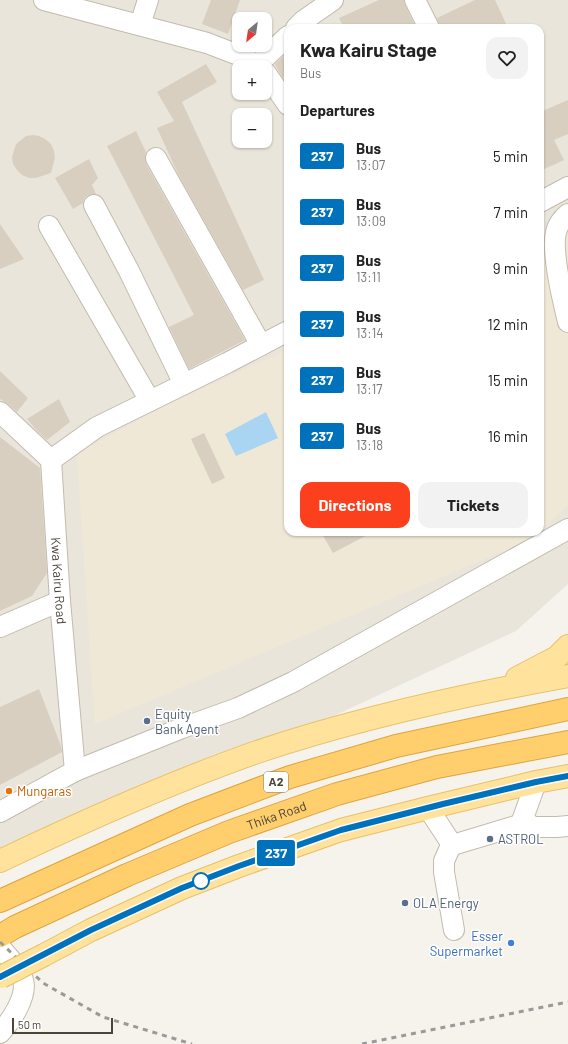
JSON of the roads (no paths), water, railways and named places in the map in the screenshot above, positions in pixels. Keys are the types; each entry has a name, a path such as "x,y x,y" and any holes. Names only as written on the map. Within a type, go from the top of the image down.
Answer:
{"highway":[{"name":"A2","path":"0,901 190,815 290,776 396,746 568,709"},
{"name":"Thika Road","path":"8,932 128,875 229,832 337,794 437,767 568,742"}],"main road":[{"path":"495,690 557,657 568,646"},
{"path":"0,861 147,794 257,752 412,708 568,676"},
{"path":"0,977 91,930 189,885 341,830 536,782 568,776"}],"street":[{"path":"44,0 207,43 249,60"},
{"path":"140,25 148,0"},
{"path":"299,24 305,0"},
{"path":"300,24 333,0"},
{"path":"415,0 428,24"},
{"path":"268,60 284,41"},
{"path":"272,84 284,100"},
{"path":"156,158 261,345"},
{"path":"544,200 568,187"},
{"path":"94,205 129,271 184,384"},
{"path":"568,214 561,221 556,232 554,242 563,301 568,322"},
{"path":"49,226 150,401"},
{"path":"0,412 51,460 97,427 284,333"},
{"name":"Kwa Kairu Road","path":"51,460 60,601 75,771"},
{"path":"0,812 75,771 182,728 238,708 293,682 568,529"},
{"path":"0,627 60,601"},
{"path":"452,843 456,844 519,825 522,821 536,782"},
{"path":"428,808 452,843"},
{"path":"522,821 534,827 568,826"},
{"path":"452,843 444,861 444,872 454,930"},
{"path":"0,947 23,979 24,987 16,1010 0,1033"}],"water":[{"path":"266,412 278,438 236,456 225,434"}],"railway":[{"path":"0,942 43,983 103,1017 192,1044"},
{"path":"362,1044 568,1002"}],"place":[{"name":"Equity Bank Agent","path":"147,721"},
{"name":"Mungaras","path":"9,791"},
{"name":"ASTROL","path":"490,839"},
{"name":"OLA Energy","path":"405,903"},
{"name":"Esser Supermarket","path":"511,943"}]}
